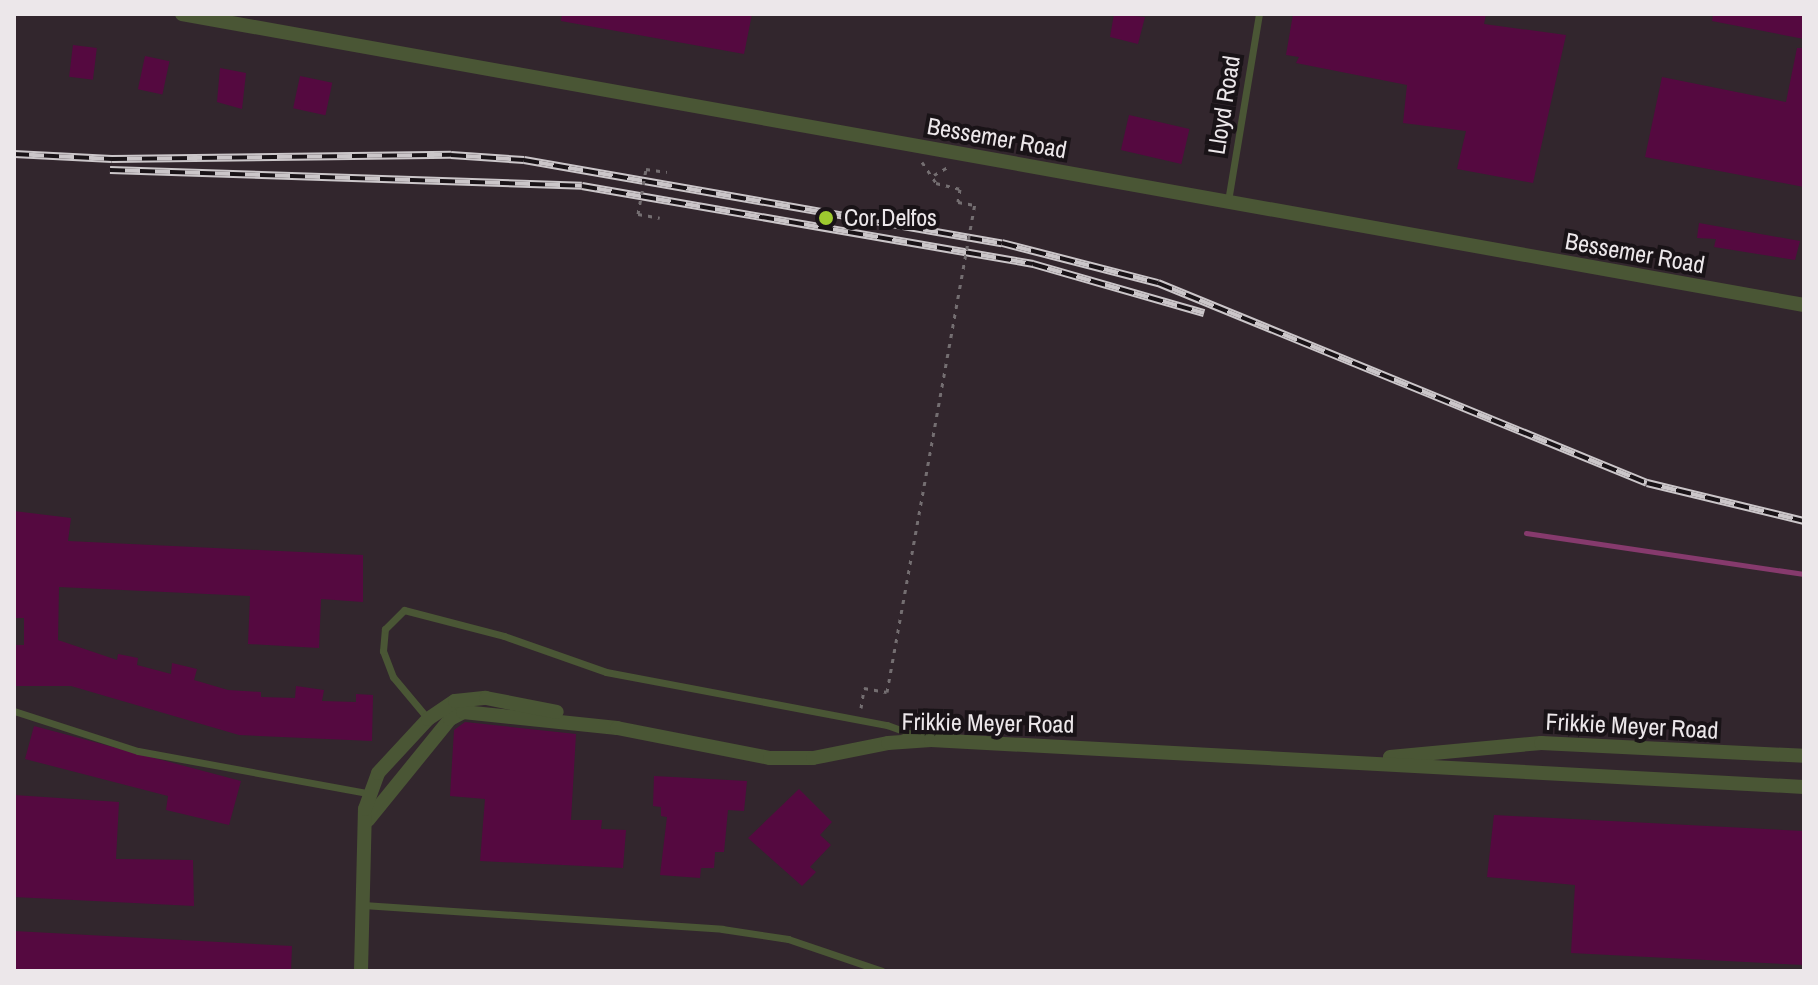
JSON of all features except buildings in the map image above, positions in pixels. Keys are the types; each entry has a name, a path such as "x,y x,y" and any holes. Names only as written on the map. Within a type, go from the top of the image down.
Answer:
{"street":[{"name":"Bessemer Road","path":"182,14 1804,305"},
{"path":"361,971 368,791 389,759 428,719 455,701 486,698 617,728"},
{"path":"368,820 441,733 463,712 617,728"},
{"name":"Frikkie Meyer Road","path":"617,728 770,758 813,758 888,743 931,740 1362,759 1804,787"},
{"name":"Frikkie Meyer Road","path":"1362,759 1541,743 1804,756"}],"lane":[{"name":"Lloyd Road","path":"1228,203 1259,14"},
{"path":"441,733 393,677 383,651 385,629 404,610 504,636 606,672 859,720 931,740"},
{"path":"14,711 138,751 213,768 368,791 383,801"},
{"path":"362,905 722,929 788,939 882,971"}],"path":[{"path":"859,720 864,688 887,692 975,205 958,202 960,189 936,183 923,168 918,146"},
{"path":"660,218 638,214 646,169 667,172"}],"shaded area":[{"path":"14,14 1804,14 1804,971 14,971"}],"waterway":[{"path":"1526,533 1804,574"}],"railway":[{"path":"14,154 112,159 451,155 524,160 1002,243 1158,283 1647,483 1804,521"},
{"path":"110,170 582,186 1033,264 1204,313"}],"place":[{"name":"Cor Delfos","path":"826,218"}]}
